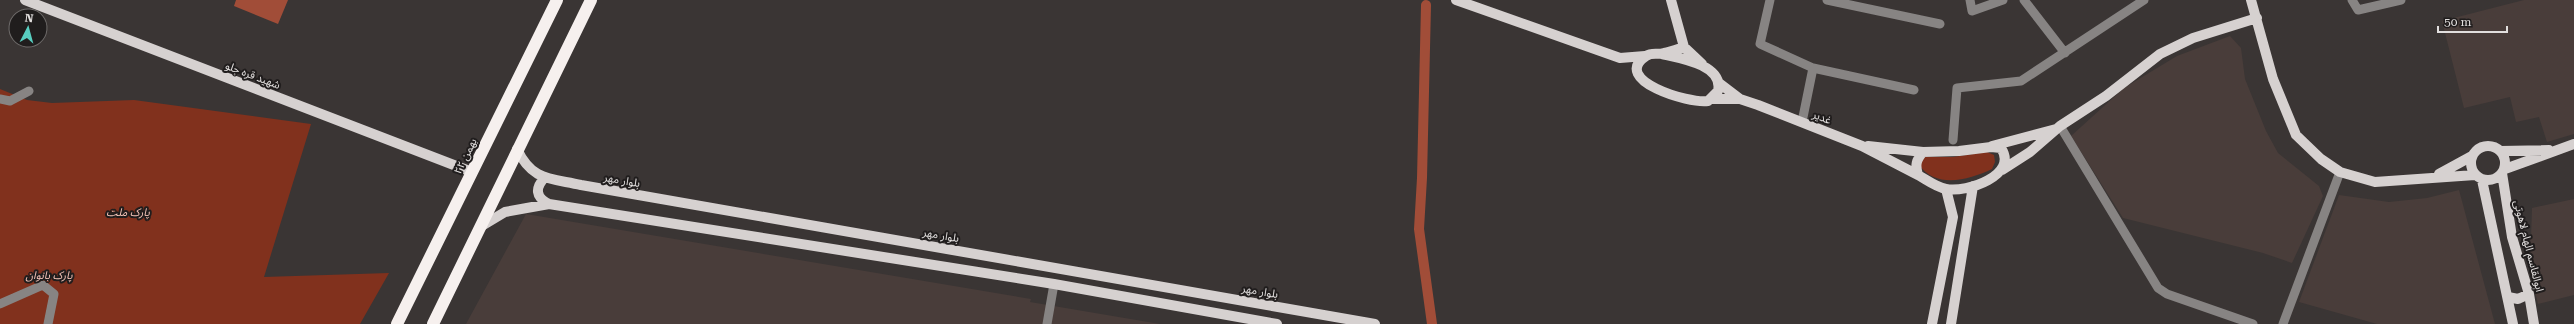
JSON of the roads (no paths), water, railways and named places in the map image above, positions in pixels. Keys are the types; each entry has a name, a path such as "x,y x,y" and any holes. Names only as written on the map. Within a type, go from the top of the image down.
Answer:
{"highway":[{"name":"۲۲ بهمن","path":"397,324 557,0"},
{"path":"433,324 517,149 591,0"}],"main road":[{"name":"شهید قره جلو","path":"25,0 472,172"},
{"path":"1456,0 1620,58 1645,56 1653,53 1662,54 1686,60 1708,70"},
{"path":"1671,0 1684,47 1715,75 1719,82 1740,99"},
{"path":"2251,0 2273,79 2296,135 2321,159 2340,172 2375,182 2430,178 2478,178 2493,180 2504,171 2574,144"},
{"path":"1932,324 1953,217 1946,189 1973,186 2002,170 2030,152 2058,127 2106,96 2160,54 2193,38 2257,18"},
{"path":"1662,54 1684,47"},
{"path":"1638,72 1639,64 1645,56"},
{"name":"غدیر","path":"1620,58 1638,72 1645,83 1673,97 1703,102 1712,99 1740,99 1862,146 1946,189"},
{"path":"1712,99 1718,91 1719,82"},
{"path":"1862,146 1923,152 1959,151 1991,147 2058,127"},
{"path":"2430,178 2460,164 2472,156 2475,151 2486,146 2500,151 2558,150"},
{"path":"1991,147 2001,148 2006,155 2006,162 2002,170"},
{"name":"بلوار مهر","path":"517,149 524,164 530,171 545,177 1375,324"},
{"path":"2500,151 2505,159 2504,171"},
{"path":"1918,175 1915,167 1917,160 1923,152"},
{"path":"2472,156 2471,168 2478,178 2513,324"},
{"name":"ابوالقاسم الهام لاهوتی","path":"2504,171 2512,237 2529,294 2534,324"},
{"path":"545,177 537,185 537,193 541,200 549,204 1054,284 1277,324"},
{"path":"1951,324 1973,186"},
{"path":"480,227 505,212 549,204"},
{"path":"2508,298 2518,298 2529,294"}],"street":[{"path":"1770,0 1760,44 1813,68 1914,90"},
{"path":"1827,0 1940,24"},
{"path":"1970,0 1972,11 2003,0"},
{"path":"2024,0 2065,53"},
{"path":"1953,140 1957,88 2021,81 2144,0"},
{"path":"2352,0 2358,10 2401,0"},
{"path":"1802,122 1813,68"},
{"path":"0,99 10,101 29,91"},
{"path":"2058,127 2158,288 2167,294 2253,324"},
{"path":"2283,324 2340,172"},
{"path":"1047,324 1054,284"},
{"path":"0,304 43,285 54,294 48,324"}],"waterway":[{"path":"1426,5 1422,178 1419,229 1432,324"}],"park label":[{"name":"پارک ملت","path":"128,212"},
{"name":"پارک بانوان","path":"49,275"}]}
